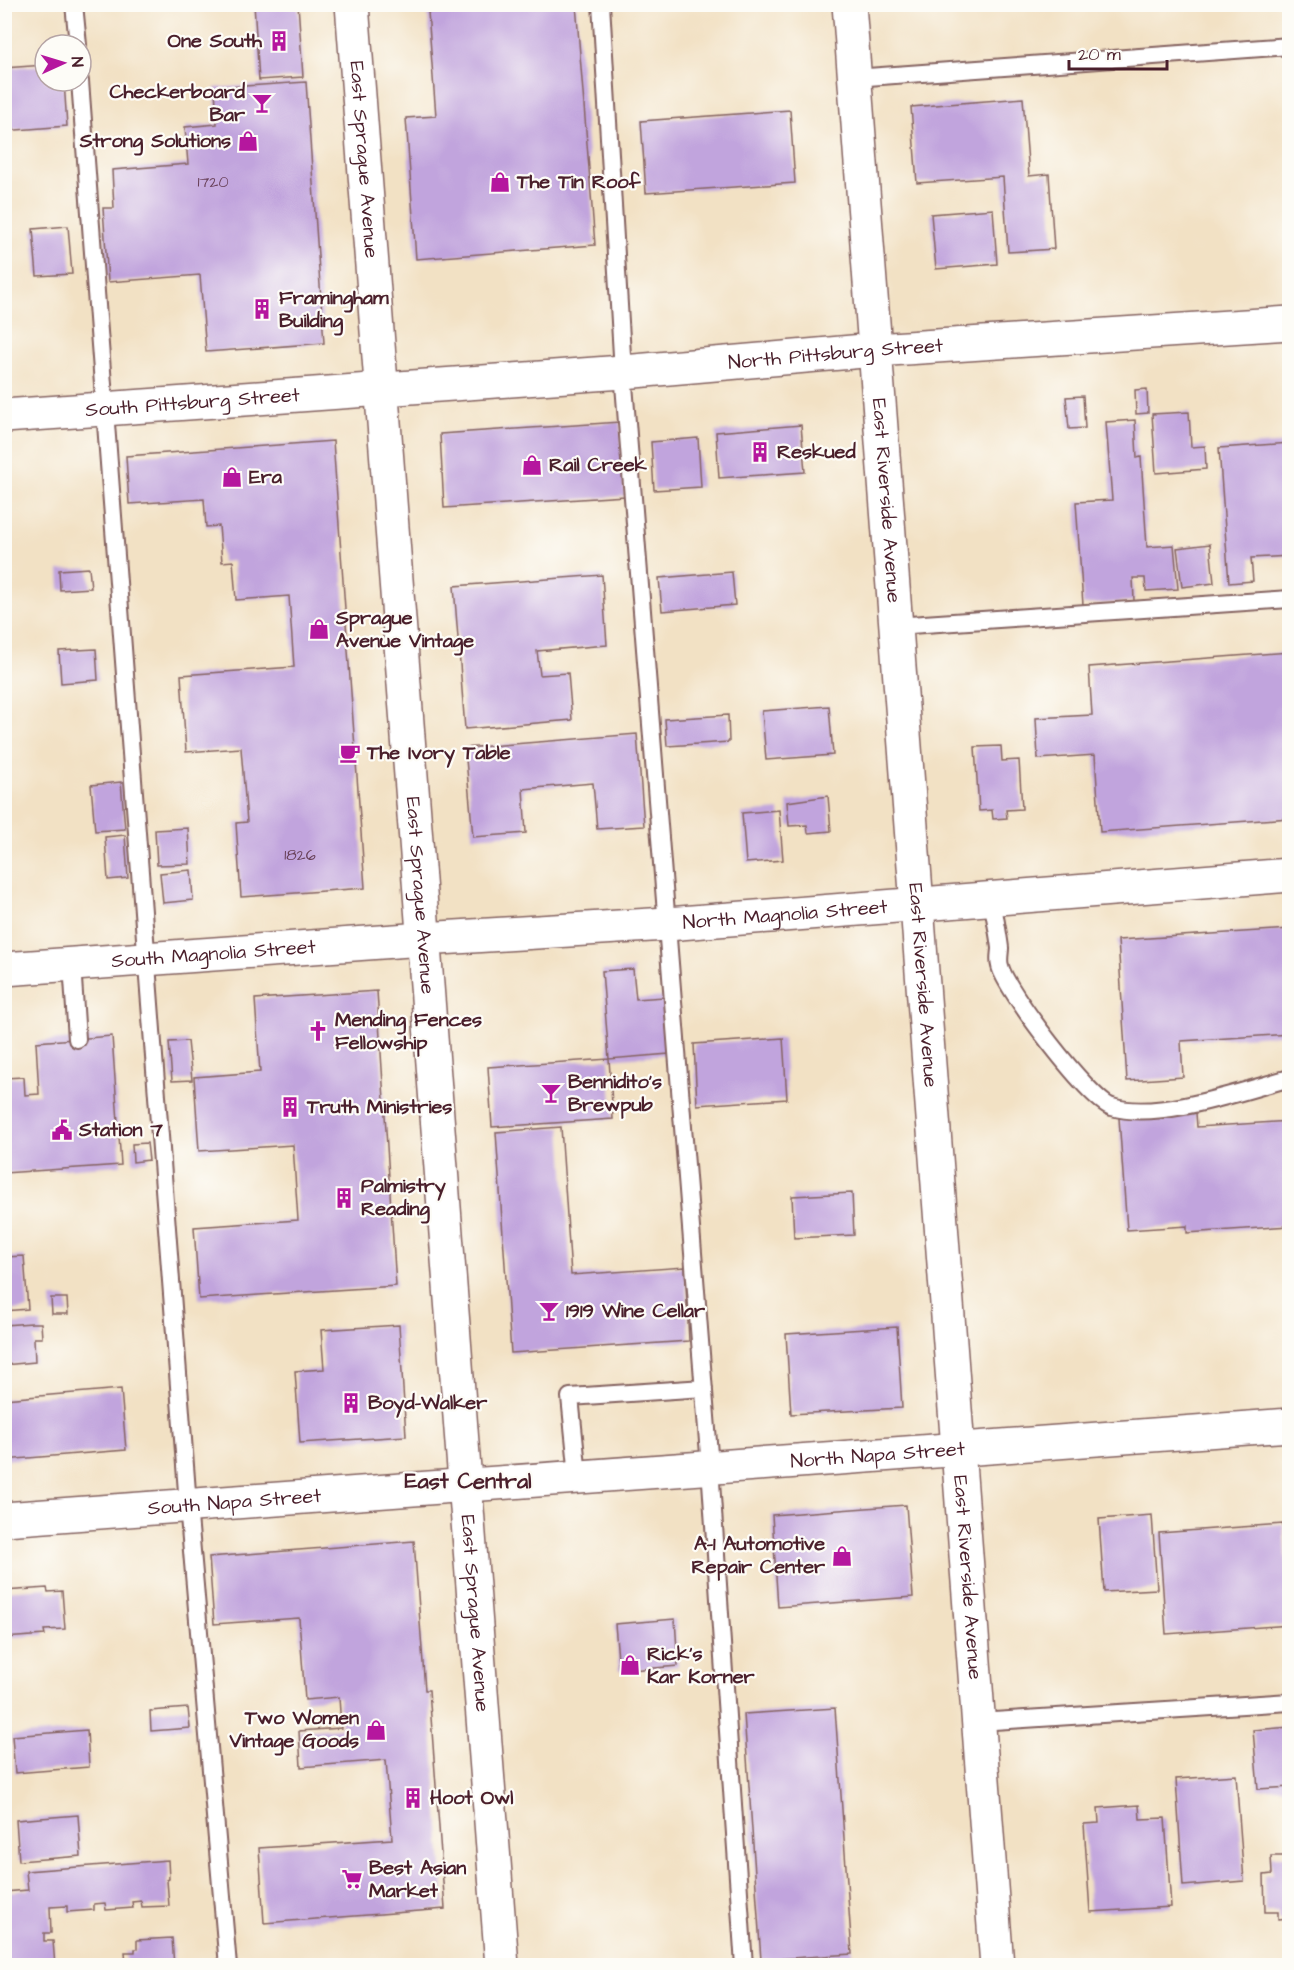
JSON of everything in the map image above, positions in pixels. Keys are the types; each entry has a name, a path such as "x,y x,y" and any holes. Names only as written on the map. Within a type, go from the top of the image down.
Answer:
{"street":[{"name":"East Sprague Avenue","path":"352,4 502,1965"},
{"name":"East Riverside Avenue","path":"849,4 997,1965"},
{"name":"North Pittsburg Street","path":"382,390 875,350 1290,323"},
{"name":"South Pittsburg Street","path":"4,416 382,390"},
{"name":"North Magnolia Street","path":"423,939 667,924 1290,875"},
{"name":"South Magnolia Street","path":"4,969 423,939"},
{"name":"North Napa Street","path":"465,1484 1290,1425"},
{"name":"South Napa Street","path":"4,1519 465,1484"}],"lane":[{"path":"75,4 77,33"},
{"path":"601,4 623,372 704,1388 744,1965"},
{"path":"854,78 1290,46"},
{"path":"81,93 188,1505 228,1965"},
{"path":"895,626 1290,599"},
{"path":"992,898 1000,949 1000,966 1024,1008 1078,1079 1109,1107 1139,1111 1204,1102 1290,1078"},
{"path":"72,964 77,1039"},
{"path":"578,1476 570,1397 704,1388"},
{"path":"978,1722 1290,1702"}],"building":[{"name":"One South","path":"254,4 298,4 303,77 259,80"},
{"name":"The Tin Roof","path":"522,4 576,4 595,245 416,259 406,118 436,116 428,12"},
{"path":"33,66 33,93 65,93 67,126 4,131 4,68"},
{"path":"306,82 324,343 206,352 200,275 108,282 103,208 114,208 112,170 188,164 185,127 217,124 215,88"},
{"path":"1023,98 1029,176 1049,174 1054,249 1008,252 1003,177 917,183 911,107"},
{"path":"790,110 795,183 646,193 641,121"},
{"path":"993,209 997,264 936,269 931,214"},
{"path":"68,226 72,274 37,276 33,229"},
{"path":"1147,389 1148,413 1136,414 1135,390"},
{"path":"1083,396 1085,428 1069,429 1066,397"},
{"path":"1189,412 1191,447 1205,446 1206,469 1156,473 1152,414"},
{"path":"1135,420 1137,458 1141,457 1147,547 1174,545 1178,589 1146,591 1145,578 1133,578 1134,601 1083,605 1076,502 1112,500 1106,422"},
{"name":"Rail Creek","path":"620,422 625,496 444,508 440,434"},
{"name":"Reskued","path":"801,425 805,472 719,478 716,432"},
{"path":"698,438 701,487 654,490 651,442"},
{"path":"333,441 365,888 241,897 236,823 247,822 241,748 186,752 181,675 294,667 289,596 236,600 233,561 222,562 219,526 206,527 204,499 129,504 126,456"},
{"path":"1290,443 1290,556 1251,558 1253,581 1229,583 1219,448"},
{"path":"1210,544 1214,583 1182,587 1177,548"},
{"path":"89,568 91,588 60,590 59,570"},
{"path":"732,572 735,605 662,611 659,578"},
{"path":"602,575 607,645 537,651 540,675 568,673 572,720 465,729 454,586"},
{"path":"96,649 98,680 61,683 59,651"},
{"path":"1290,652 1290,818 1100,832 1095,755 1038,759 1036,718 1092,715 1089,667"},
{"path":"829,706 833,755 766,760 762,711"},
{"path":"728,715 729,742 667,746 665,719"},
{"path":"637,734 644,826 597,829 593,783 523,789 526,833 473,837 465,748"},
{"path":"1001,746 1002,761 1019,760 1022,809 1006,810 1007,818 993,819 992,810 979,811 975,747"},
{"path":"121,782 125,829 95,831 91,785"},
{"path":"828,796 831,831 808,833 807,825 789,826 787,802"},
{"path":"779,810 783,860 746,863 742,813"},
{"path":"188,828 190,864 157,865 155,830"},
{"path":"125,835 128,878 108,880 105,837"},
{"path":"191,870 193,900 163,903 160,873"},
{"path":"1290,929 1290,1034 1181,1041 1183,1077 1127,1081 1118,940"},
{"path":"633,969 636,999 664,997 669,1054 609,1059 602,971"},
{"path":"377,991 396,1286 199,1299 194,1227 298,1220 293,1145 199,1151 194,1077 260,1072 255,999"},
{"name":"Station 7","path":"112,1036 121,1165 4,1173 4,1078 24,1077 25,1095 39,1094 36,1042"},
{"path":"783,1038 787,1099 697,1105 694,1044"},
{"path":"188,1041 192,1080 172,1081 169,1042"},
{"name":"Bennidito's Brewpub","path":"609,1059 613,1119 492,1127 488,1067"},
{"path":"1196,1113 1197,1127 1290,1121 1290,1226 1187,1233 1187,1226 1127,1230 1119,1118"},
{"path":"561,1127 571,1275 685,1267 689,1341 511,1353 496,1132"},
{"path":"147,1143 149,1160 133,1162 132,1144"},
{"path":"852,1193 854,1235 794,1238 792,1196"},
{"path":"24,1256 28,1309 4,1311 4,1257"},
{"path":"51,1298 67,1298 68,1314 52,1314"},
{"path":"41,1323 42,1338 34,1338 35,1362 4,1365 4,1325"},
{"name":"Boyd-Walker","path":"399,1325 406,1436 300,1443 295,1371 324,1369 321,1330"},
{"path":"897,1327 902,1408 791,1414 786,1334"},
{"path":"121,1389 126,1450 4,1460 4,1399"},
{"name":"A-1 Automotive Repair Center","path":"906,1505 913,1597 778,1607 772,1515"},
{"path":"1152,1515 1157,1589 1104,1592 1099,1519"},
{"path":"1283,1524 1290,1625 1166,1634 1159,1533"},
{"path":"414,1541 425,1690 429,1690 445,1909 264,1923 259,1848 392,1839 386,1760 301,1767 299,1731 341,1728 339,1697 305,1700 299,1618 214,1624 209,1557"},
{"path":"47,1588 48,1592 62,1591 65,1629 44,1630 45,1635 4,1638 4,1591"},
{"path":"675,1619 678,1666 619,1671 615,1624"},
{"path":"188,1708 190,1728 151,1731 150,1711"},
{"path":"835,1708 852,1954 761,1960 744,1714"},
{"path":"1290,1727 1290,1787 1258,1789 1253,1730"},
{"path":"87,1730 89,1767 15,1773 12,1736"},
{"path":"1236,1775 1244,1881 1183,1886 1176,1779"},
{"path":"1139,1805 1140,1819 1165,1818 1171,1907 1090,1912 1084,1824 1099,1823 1098,1808"},
{"path":"78,1815 81,1856 19,1861 16,1820"},
{"path":"1271,1856 1290,1856 1290,1918 1278,1919 1278,1912 1265,1912 1264,1875 1272,1874"},
{"path":"168,1860 169,1906 142,1907 141,1901 132,1902 133,1908 106,1910 105,1903 94,1904 94,1910 67,1912 67,1906 50,1907 51,1933 44,1933 44,1941 53,1941 55,1966 5,1966 4,1892 28,1890 26,1871"},
{"path":"172,1938 174,1966 126,1966 125,1952 135,1952 137,1940"}],"place":[{"name":"One South","path":"279,41"},
{"name":"Checkerboard Bar","path":"262,103"},
{"name":"Strong Solutions","path":"248,141"},
{"name":"The Tin Roof","path":"500,182"},
{"name":"Framingham Building","path":"262,309"},
{"name":"Reskued","path":"760,452"},
{"name":"Rail Creek","path":"532,465"},
{"name":"Era","path":"232,477"},
{"name":"Sprague Avenue Vintage","path":"319,629"},
{"name":"The Ivory Table","path":"350,753"},
{"name":"Mending Fences Fellowship","path":"318,1031"},
{"name":"Bennidito's Brewpub","path":"551,1093"},
{"name":"Truth Ministries","path":"290,1107"},
{"name":"Station 7","path":"62,1130"},
{"name":"Palmistry Reading","path":"344,1198"},
{"name":"1919 Wine Cellar","path":"549,1311"},
{"name":"Boyd-Walker","path":"351,1403"},
{"name":"A-1 Automotive Repair Center","path":"842,1556"},
{"name":"Rick's Kar Korner","path":"630,1665"},
{"name":"Two Women Vintage Goods","path":"376,1730"},
{"name":"Hoot Owl","path":"413,1798"},
{"name":"Best Asian Market","path":"352,1879"}],"district":[{"name":"East Central","path":"468,1481"}]}
